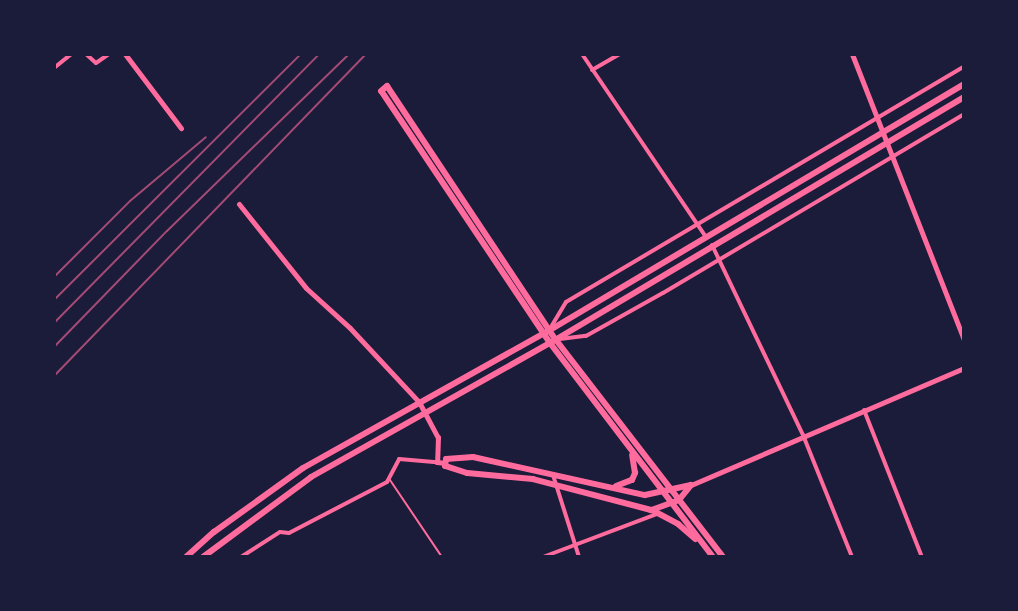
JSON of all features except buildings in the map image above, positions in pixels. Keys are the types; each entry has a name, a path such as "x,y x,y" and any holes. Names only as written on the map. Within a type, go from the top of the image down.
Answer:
{"main road":[{"path":"186,557 303,468 547,332 964,84"},
{"path":"547,332 381,91 387,86 553,341 631,451 711,554"},
{"path":"203,557 311,477 553,341 712,244 964,97"},
{"path":"553,341 723,557"},
{"path":"613,486 628,483 635,473 631,451"},
{"path":"691,485 672,491 645,495 552,472 472,457 446,459 446,463 467,472 490,472 555,484 660,513 711,554"},
{"path":"651,510 679,500 691,485"}],"street":[{"path":"54,68 71,54"},
{"path":"86,54 96,63 109,54"},
{"path":"125,54 181,128"},
{"path":"141,54 149,54"},
{"path":"582,54 705,236"},
{"path":"592,70 620,54"},
{"path":"852,54 964,340"},
{"path":"547,332 566,302 964,67"},
{"path":"553,341 586,336 719,260 964,114"},
{"path":"239,204 306,288 350,328 419,402 438,437 437,462"},
{"path":"712,244 803,435 852,557"},
{"path":"691,485 803,435 964,368"},
{"path":"864,409 922,557"},
{"path":"241,557 280,532 289,533 390,480 399,459 446,463"},
{"path":"552,472 579,557"},
{"path":"543,557 660,513"}],"lane":[{"path":"390,480 442,557"}],"railway":[{"path":"54,300 301,54"},
{"path":"54,323 319,54"},
{"path":"54,347 167,231 349,54"},
{"path":"54,376 366,54"},
{"path":"54,277 130,201 206,137"}]}
